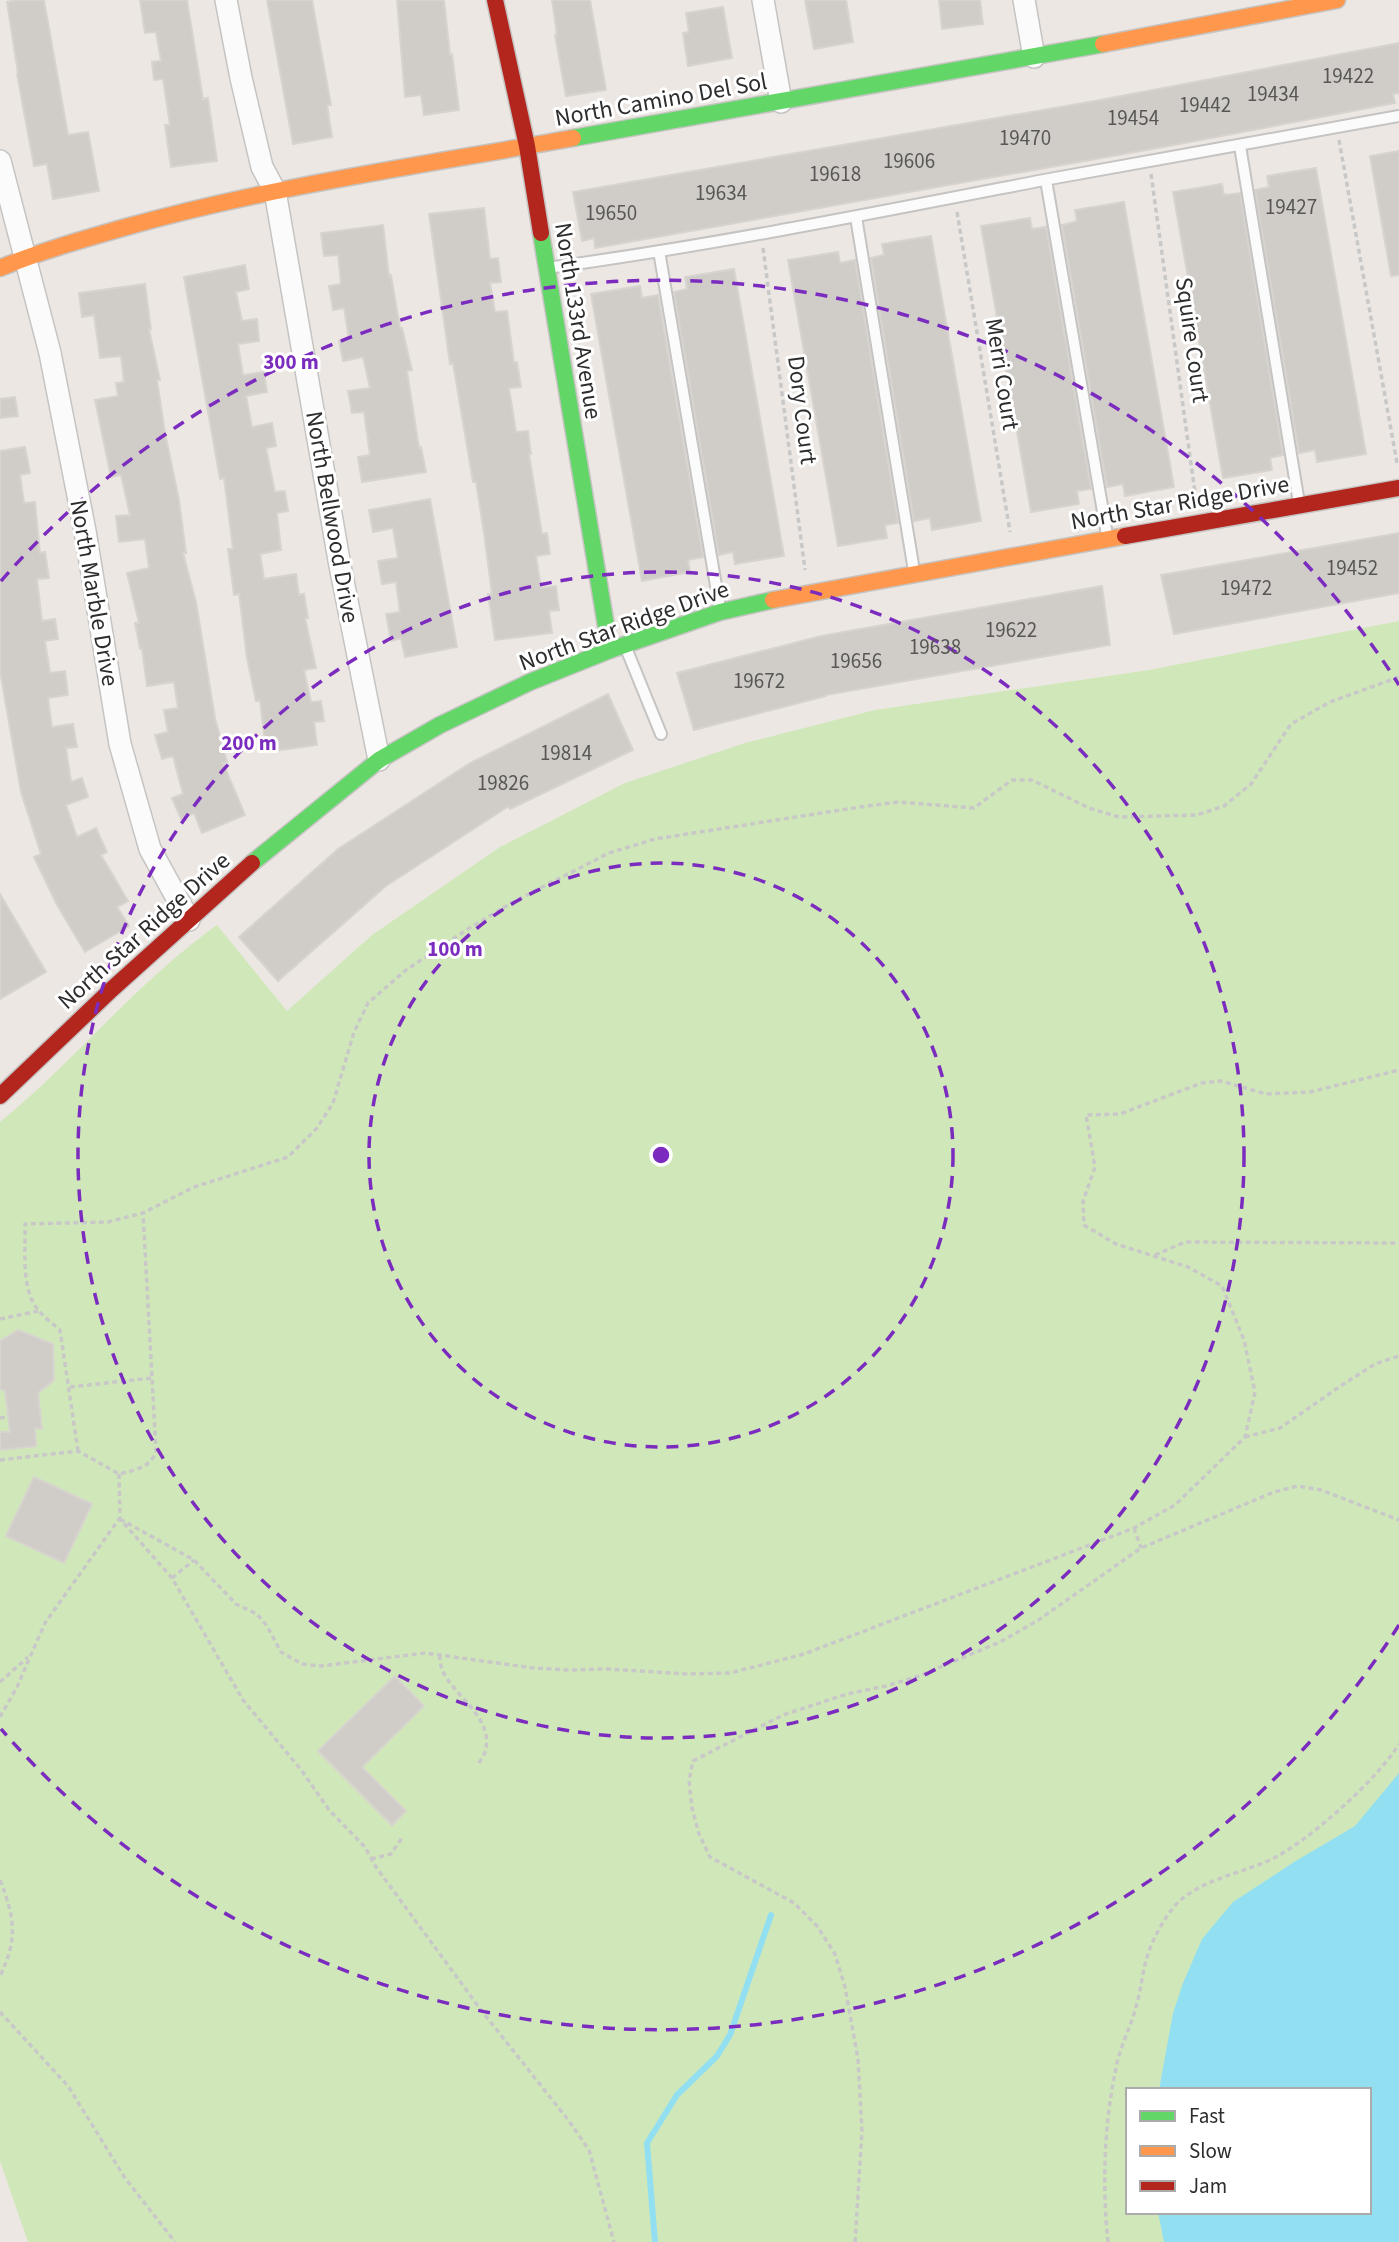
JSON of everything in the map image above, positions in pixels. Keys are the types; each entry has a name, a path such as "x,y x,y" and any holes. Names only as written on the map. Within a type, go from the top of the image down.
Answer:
{"street":[{"name":"North Bellwood Drive","path":"226,0 262,167 275,191 340,566 379,760"},
{"name":"North 133rd Avenue","path":"495,0 527,146 546,268 617,648"},
{"path":"763,0 781,102"},
{"path":"1024,0 1034,57"},
{"name":"North Camino Del Sol","path":"0,268 26,257 185,211 275,191 1034,57 1272,6 1336,0"},
{"name":"North Marble Drive","path":"0,161 50,353 85,531 120,744 150,849 189,920"},
{"name":"North Star Ridge Drive","path":"3,1089 243,870 379,760 440,726 530,682 720,612 914,573 1399,488"}],"lane":[{"path":"546,268 856,217 1399,116"},
{"path":"1240,146 1300,505"},
{"path":"1046,180 1107,538"},
{"path":"856,217 914,573"},
{"path":"659,251 720,612"},
{"path":"617,648 661,734"}],"path":[{"path":"1337,127 1399,472"},
{"name":"Squire Court","path":"1150,162 1199,523"},
{"name":"Merri Court","path":"955,198 1013,555"},
{"name":"Dory Court","path":"761,232 808,593"},
{"path":"78,1451 60,1330 38,1311 26,1277 25,1224 108,1222 143,1213 194,1187 288,1157 317,1128 333,1103 354,1032 369,1003 406,970 513,902 610,853 655,839 898,802 974,808 1012,780 1032,780 1089,808 1119,817 1197,815 1224,806 1251,784 1291,724 1329,702 1399,677"},
{"path":"1245,1437 1255,1392 1244,1340 1222,1286 1188,1267 1116,1244 1084,1225 1083,1201 1095,1167 1086,1115 1120,1114 1202,1083 1221,1081 1266,1094 1310,1092 1399,1070"},
{"path":"0,1460 78,1451 119,1474 146,1465 154,1457 156,1451 143,1213"},
{"path":"1155,1255 1185,1242 1399,1243"},
{"path":"0,1319 38,1311"},
{"path":"120,1519 194,1560 236,1604 257,1614 281,1652 302,1664 321,1666 425,1653 533,1668 730,1673 804,1654 1135,1528 1175,1505 1245,1437 1280,1429 1375,1364 1399,1356"},
{"path":"69,1387 152,1378"},
{"path":"0,1418 8,1417"},
{"path":"0,1717 18,1687 45,1623 120,1519 119,1474"},
{"path":"855,2242 862,2131 859,2070 845,1987 835,1954 817,1926 793,1903 710,1857 699,1834 692,1808 688,1781 693,1761 783,1715 848,1694 919,1676 1000,1642 1037,1621 1141,1548 1274,1492 1298,1486 1321,1490 1399,1520"},
{"path":"120,1519 172,1578 243,1700 302,1771 329,1810 365,1847 481,2010 569,2120 589,2150 614,2242"},
{"path":"1135,1528 1141,1548"},
{"path":"172,1578 194,1560"},
{"path":"440,1655 439,1661 447,1678 484,1725 486,1749 478,1764"},
{"path":"0,1682 30,1656"},
{"path":"1108,2242 1105,2145 1116,2066 1137,2003 1146,1958 1166,1918 1180,1899 1204,1884 1271,1859 1302,1839 1344,1805 1389,1761 1399,1744"},
{"path":"371,1859 391,1854 402,1839"},
{"path":"0,1880 11,1908 12,1936 10,1955 0,1976"},
{"path":"0,2012 68,2086 125,2178 175,2242"}],"green space":[{"path":"1399,621 1399,2242 28,2242 0,2161 0,1122 55,1073 160,971 217,925 287,1011 372,935 500,847 625,783 745,743 875,710 1149,670"}],"water":[{"path":"1399,1773 1399,2242 1164,2242 1158,2214 1371,2214 1371,2088 1159,2088 1173,2013 1202,1939 1233,1902 1355,1826"}],"building":[{"path":"44,0 68,135 88,132 99,191 53,199 47,164 34,166 7,2"},
{"path":"140,0 187,0 203,99 208,98 217,161 171,167 165,125 170,125 163,79 154,80 152,62 161,61 156,32 145,33"},
{"path":"267,0 312,0 331,105 327,105 332,137 293,144"},
{"path":"397,0 444,0 459,110 424,115 421,95 405,97"},
{"path":"552,0 590,0 606,90 566,96"},
{"path":"805,0 846,0 853,42 814,49"},
{"path":"939,0 980,0 983,24 942,29"},
{"path":"723,7 732,58 688,66 683,33 689,32 686,13"},
{"path":"1399,43 1399,93 1393,94 1395,103 595,248 594,238 582,241 573,192 1100,100"},
{"path":"1399,151 1399,275 1391,276 1370,156"},
{"path":"1316,168 1366,454 1317,462 1315,450 1299,453 1255,190 1269,187 1267,176"},
{"path":"1222,184 1224,195 1240,193 1283,455 1270,458 1272,470 1223,478 1173,192"},
{"path":"1124,202 1174,487 1125,496 1123,484 1107,487 1062,225 1077,221 1075,210"},
{"path":"484,208 490,259 498,258 501,282 490,283 495,312 507,311 514,363 517,362 521,387 509,388 516,432 528,431 529,454 542,534 547,533 550,554 536,556 541,588 556,586 559,610 549,611 552,633 495,640 488,594 492,594 484,533 453,363 450,364 429,214"},
{"path":"1030,218 1032,229 1046,227 1091,489 1077,491 1079,504 1031,512 981,226"},
{"path":"383,225 389,276 391,275 400,328 412,370 407,371 419,448 421,447 426,472 362,482 358,457 370,455 364,412 352,413 348,391 370,388 363,357 343,361 339,341 349,339 344,308 333,310 329,286 341,284 338,255 324,256 321,233"},
{"path":"931,236 981,521 932,530 930,518 914,521 871,258 884,255 882,244"},
{"path":"838,252 840,263 855,260 898,523 885,525 887,538 838,546 788,260"},
{"path":"245,265 249,289 236,292 242,321 257,319 259,341 238,344 243,375 264,372 267,392 246,396 252,427 272,423 276,446 266,448 275,492 285,491 288,511 277,513 281,550 260,554 264,579 296,574 299,595 304,594 308,618 305,618 316,668 304,670 311,702 321,701 324,721 314,722 317,745 266,752 260,700 256,701 247,658 239,594 234,595 228,549 233,549 224,478 220,479 184,277"},
{"path":"734,269 784,556 735,564 733,552 719,555 674,292 687,289 685,277"},
{"path":"145,284 165,433 179,500 186,553 183,553 196,602 215,718 227,762 223,763 245,815 202,833 194,813 181,819 172,798 183,794 173,756 162,759 155,735 168,732 164,710 178,708 174,682 147,686 135,623 139,623 127,573 149,568 145,539 119,542 116,516 130,515 121,475 111,477 95,400 118,396 116,383 124,382 121,356 100,358 94,315 82,317 79,293"},
{"path":"640,286 642,298 658,295 703,557 688,560 690,572 642,581 591,294"},
{"path":"15,397 18,416 0,418 0,399"},
{"path":"25,447 30,473 20,475 24,503 35,502 40,553 45,552 49,578 37,579 42,621 55,619 58,639 45,641 50,673 65,671 68,695 48,698 52,727 73,724 77,747 66,748 71,782 82,778 88,797 66,805 77,837 96,828 107,852 101,855 128,901 117,907 129,926 85,952 57,905 34,857 41,854 21,792 0,671 0,451"},
{"path":"430,499 457,647 405,657 401,638 391,641 386,614 400,612 396,582 382,584 378,561 398,558 393,528 373,532 369,510"},
{"path":"1399,533 1399,593 1174,634 1161,575"},
{"path":"1102,586 1110,645 826,695 694,730 677,673 821,636"},
{"path":"608,694 633,750 510,809 509,806 386,886 278,981 239,937 338,849 470,763"},
{"path":"0,894 46,972 0,999"},
{"path":"18,1330 53,1344 54,1380 38,1393 42,1429 35,1428 36,1446 0,1450 0,1432 10,1432 5,1391 0,1389 0,1341"},
{"path":"34,1477 92,1504 64,1563 6,1536"},
{"path":"395,1676 424,1706 362,1767 406,1811 392,1825 318,1751"}],"waterway":[{"path":"655,2242 647,2143 677,2095 717,2056 730,2035 771,1915"}],"traffic: fast":[{"path":"573,138 1103,44"},
{"path":"541,233 610,650"},
{"path":"252,863 379,760 440,725 530,682 610,650 720,612 773,600"}],"traffic: slow":[{"path":"1103,44 1337,0"},
{"path":"0,268 94,236 236,200 348,177 573,138"},
{"path":"773,600 1125,536"}],"traffic: jam":[{"path":"495,0 527,146 541,233"},
{"path":"1125,536 1399,488"},
{"path":"0,1096 111,990 252,863"}]}
